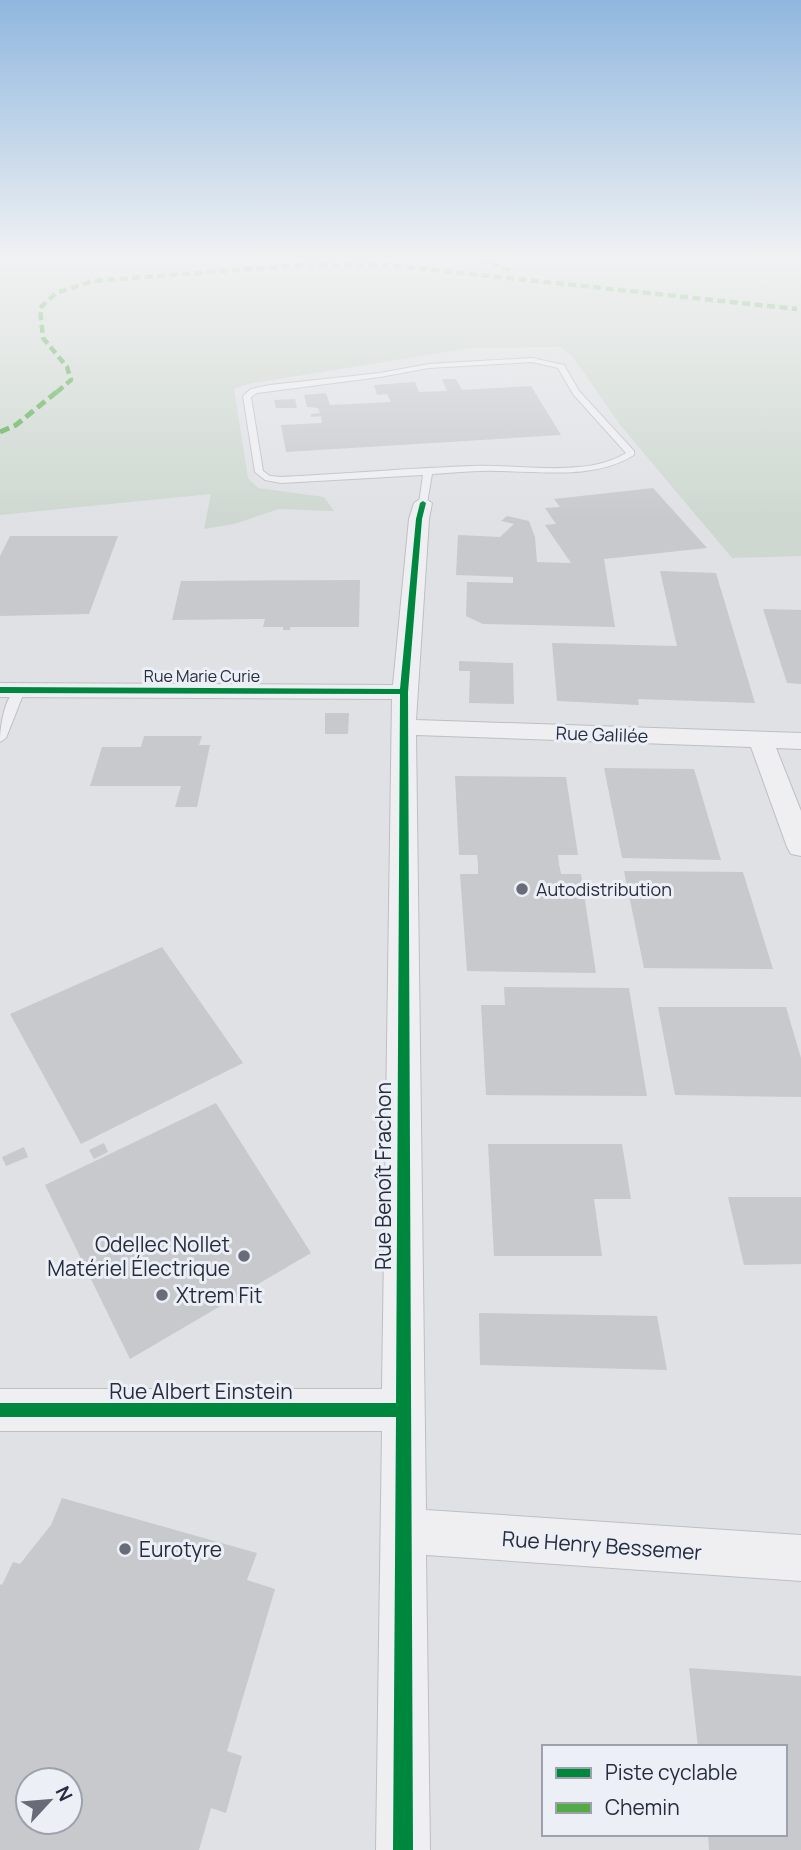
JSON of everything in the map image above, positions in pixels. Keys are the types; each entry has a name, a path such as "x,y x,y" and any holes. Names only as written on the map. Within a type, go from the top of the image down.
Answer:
{"street":[{"name":"Rue Benoît Frachon","path":"403,1850 404,710 419,519 426,487"},
{"name":"Rue Marie Curie","path":"9,690 404,710"},
{"name":"Rue Galilée","path":"404,710 761,740 801,741"},
{"path":"761,740 801,847"},
{"name":"Rue Albert Einstein","path":"0,1410 402,1410"},
{"name":"Rue Henry Bessemer","path":"402,1531 801,1558"}],"lane":[{"path":"532,360 561,367 576,392 631,453 624,460 608,465 532,471 483,468 426,487 268,478 260,472 247,396 262,389 304,382 380,375 429,366 532,360"},
{"path":"0,738 9,690"}],"shaded area":[{"path":"0,345 801,345 801,556 732,558 621,426 572,356 561,347 471,348 248,384 234,389 248,478 258,488 324,497 334,511 279,509 234,524 204,529 211,494 0,515"}],"building":[{"path":"442,379 456,379 462,390 531,386 561,435 286,452 281,425 322,423 321,416 311,417 311,414 320,413 318,408 307,407 304,395 326,393 330,405 391,402 387,394 377,395 374,385 415,382 419,392 447,391"},
{"path":"295,399 297,408 276,408 274,400"},
{"path":"653,488 707,548 604,559 615,627 483,624 466,616 467,582 513,583 513,577 456,575 458,535 500,537 514,524 501,521 507,516 529,521 535,537 537,562 571,563 545,525 556,524 545,508 560,507 554,499"},
{"path":"10,536 118,536 89,614 0,616 0,556"},
{"path":"660,571 716,573 755,703 638,699 639,705 557,701 552,643 677,646"},
{"path":"360,580 359,627 290,627 290,630 283,630 283,627 263,627 265,619 172,620 181,581"},
{"path":"763,609 801,610 801,684 787,683"},
{"path":"459,661 513,663 514,704 469,703 470,671 459,671"},
{"path":"325,713 349,713 348,734 325,734"},
{"path":"144,736 202,736 199,745 210,745 197,807 175,807 181,786 90,786 102,747 141,747"},
{"path":"604,768 694,769 721,860 622,858"},
{"path":"455,776 566,777 578,855 558,855 559,864 561,874 581,874 596,973 467,971 460,874 478,874 478,864 477,855 459,855"},
{"path":"624,871 743,872 773,969 644,968"},
{"path":"162,947 243,1063 81,1144 10,1014"},
{"path":"504,987 629,988 647,1096 486,1095 481,1005 505,1005"},
{"path":"658,1007 786,1007 801,1058 801,1097 675,1095"},
{"path":"216,1103 311,1253 130,1359 45,1185"},
{"path":"104,1143 108,1152 94,1159 89,1150"},
{"path":"488,1144 622,1144 631,1199 594,1199 602,1256 494,1256"},
{"path":"24,1147 28,1157 6,1166 2,1157"},
{"path":"728,1197 801,1197 801,1264 744,1265"},
{"path":"479,1313 657,1316 667,1370 480,1365"},
{"path":"62,1498 257,1553 247,1580 275,1589 227,1751 242,1756 226,1813 211,1808 199,1850 0,1850 0,1584 2,1585 13,1562 20,1564 51,1525"},
{"path":"689,1668 801,1676 801,1850 709,1850 708,1836 787,1836 787,1745 698,1745"}],"marked path":[{"path":"0,432 16,425 71,380 67,367 49,345"}],"cycle path":[{"path":"403,1850 404,692 419,519 423,503"},
{"path":"0,690 404,692"},
{"path":"0,1410 402,1410"}],"place":[{"name":"Autodistribution","path":"522,889"},
{"name":"Odellec Nollet Matériel Électrique","path":"244,1256"},
{"name":"Xtrem Fit","path":"162,1295"},
{"name":"Eurotyre","path":"125,1549"}]}
